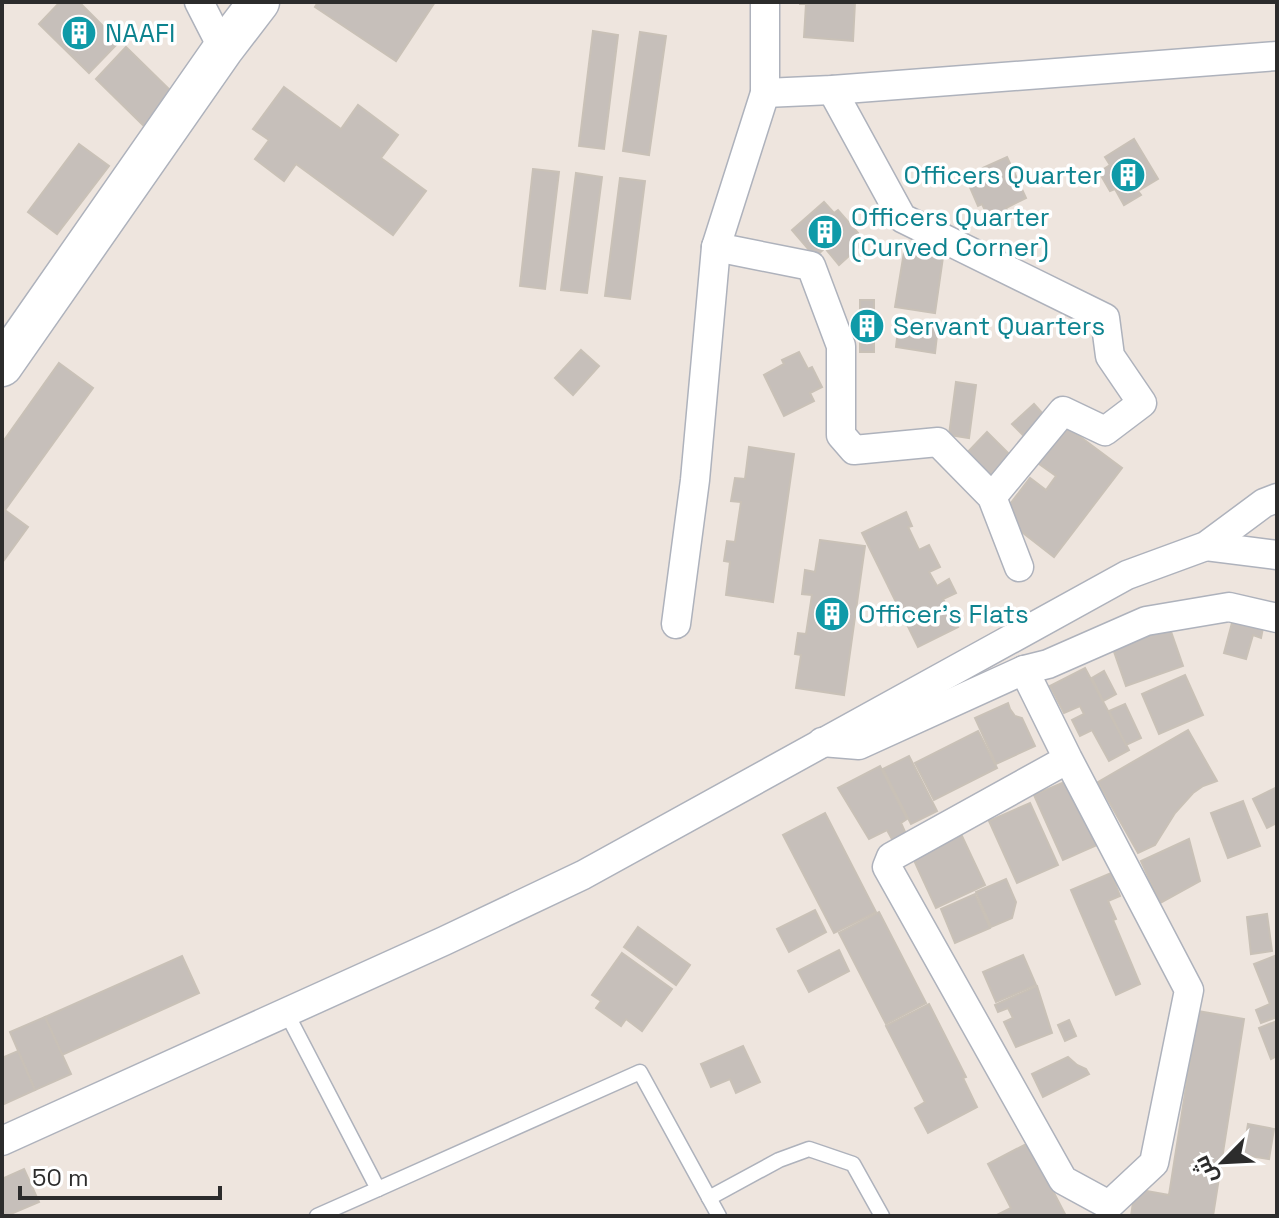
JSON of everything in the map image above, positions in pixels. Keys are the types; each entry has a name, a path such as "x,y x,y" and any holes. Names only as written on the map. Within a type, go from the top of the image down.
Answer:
{"main road":[{"path":"2,366 259,2"}],"street":[{"path":"199,2 223,49"},
{"path":"676,624 695,480 716,247 765,93 765,2"},
{"path":"765,93 1277,56"},
{"path":"832,90 902,218 1105,318 1110,356 1142,403 1105,431 1063,411 992,497"},
{"path":"716,247 811,266 841,346 841,435 854,450 938,442 992,497 1019,567"},
{"path":"2,1141 583,875 1127,575 1206,546 1264,503 1277,498"},
{"path":"1206,546 1277,555"},
{"path":"822,742 859,745 1024,670 1048,664 1146,621 1229,607 1277,618"},
{"path":"1024,670 1189,990 1154,1163 1109,1205 1063,1180 887,867 891,857 1068,759"}],"lane":[{"path":"286,1012 378,1189"},
{"path":"317,1216 640,1072 719,1216"},
{"path":"709,1198 779,1160 809,1149 853,1164 882,1216"}],"building":[{"name":"NAAFI","path":"60,2 79,2 119,42 89,73 39,24"},
{"path":"318,2 435,2 396,61 315,7"},
{"path":"800,2 855,2 853,41 804,37 806,4"},
{"path":"593,31 618,35 604,149 579,146"},
{"path":"640,32 666,36 649,155 623,151"},
{"path":"126,47 176,96 145,127 96,79"},
{"path":"284,87 341,129 358,105 398,135 381,158 426,191 393,235 296,164 284,181 255,159 269,140 253,129"},
{"name":"Officers Quarter","path":"1134,139 1158,179 1138,191 1141,195 1124,205 1115,189 1110,191 1099,172 1110,165 1105,157"},
{"path":"79,144 109,166 57,234 28,212"},
{"name":"Officers Quarter","path":"1007,157 1026,198 990,221 982,204 978,206 969,185 981,180 976,171"},
{"path":"533,169 559,172 545,289 520,286"},
{"path":"576,173 602,177 587,293 561,290"},
{"path":"620,178 645,181 630,299 605,296"},
{"name":"Officers Quarter (Curved Corner)","path":"824,202 834,213 838,210 858,233 853,238 860,246 839,265 825,248 815,257 792,230"},
{"path":"904,252 943,257 935,313 895,307"},
{"name":"Servant Quarters","path":"860,300 874,300 874,352 860,352"},
{"path":"899,321 938,326 935,353 896,347"},
{"path":"581,350 599,366 573,395 555,378"},
{"path":"799,352 808,369 812,367 822,387 810,393 814,401 784,416 764,375 784,364 782,360"},
{"path":"59,363 93,388 5,510 2,508 2,443"},
{"path":"956,382 976,385 969,438 949,435"},
{"path":"1034,404 1052,424 1031,443 1012,424"},
{"path":"1063,424 1122,468 1054,557 1001,516 1030,478 1046,490 1056,476 1035,461"},
{"path":"987,432 1017,462 994,485 964,456"},
{"path":"749,447 794,454 773,602 726,595 730,562 724,561 727,541 735,542 741,502 731,501 735,478 745,479"},
{"path":"2,508 28,527 2,563"},
{"path":"906,512 912,526 908,527 919,550 929,545 940,567 929,572 937,586 949,579 956,593 943,599 958,627 918,647 862,533"},
{"name":"Officer's Flats","path":"820,540 865,546 844,695 796,688 801,655 795,654 798,633 806,634 812,595 802,594 805,570 815,572"},
{"path":"1233,619 1263,628 1261,638 1253,635 1246,659 1224,653"},
{"path":"1168,623 1183,666 1126,686 1111,643"},
{"path":"1085,668 1129,750 1109,761 1092,730 1080,736 1072,720 1084,714 1080,706 1064,713 1050,686"},
{"path":"1104,671 1116,694 1103,701 1092,678"},
{"path":"1185,675 1203,715 1159,734 1142,694"},
{"path":"1008,703 1015,716 1022,718 1035,746 996,764 975,718"},
{"path":"1125,704 1141,738 1126,745 1109,711"},
{"path":"1188,730 1217,781 1193,793 1175,813 1155,845 1138,853 1098,782"},
{"path":"978,731 997,768 934,800 915,763"},
{"path":"909,756 937,811 911,824 883,769"},
{"path":"880,766 907,819 901,823 906,834 893,841 887,830 869,839 838,788"},
{"path":"1069,780 1097,845 1063,860 1034,795"},
{"path":"1277,787 1277,823 1267,828 1253,799"},
{"path":"1243,801 1260,846 1228,858 1211,813"},
{"path":"1030,803 1058,865 1017,883 989,821"},
{"path":"825,813 876,912 834,933 783,835"},
{"path":"961,834 985,885 936,908 912,856"},
{"path":"1189,839 1200,881 1160,903 1141,861"},
{"path":"1111,873 1120,896 1108,901 1140,984 1116,995 1071,890"},
{"path":"1006,879 1016,902 1012,918 991,927 976,892"},
{"path":"975,894 990,928 955,943 941,909"},
{"path":"815,910 826,932 789,952 777,929"},
{"path":"879,912 926,1003 886,1024 839,933"},
{"path":"1267,914 1272,951 1251,954 1247,917"},
{"path":"638,927 690,965 676,985 624,947"},
{"path":"839,950 849,971 809,992 798,971"},
{"path":"622,953 672,989 642,1031 626,1019 621,1026 596,1008 601,1001 592,995"},
{"path":"1023,955 1036,985 996,1002 983,972"},
{"path":"1277,955 1277,1017 1261,1023 1256,1010 1270,1004 1254,964"},
{"path":"182,956 199,993 62,1055 45,1017"},
{"path":"1037,986 1052,1033 1016,1047 1004,1022 1013,1018 1008,1008 998,1012 995,1005"},
{"path":"929,1004 966,1077 963,1078 977,1107 928,1133 915,1108 925,1102 886,1026"},
{"path":"1198,1011 1244,1019 1213,1216 1131,1216 1135,1189 1169,1195"},
{"path":"45,1017 71,1074 35,1090 10,1032"},
{"path":"1069,1020 1076,1036 1065,1041 1058,1025"},
{"path":"1277,1021 1277,1056 1271,1059 1259,1028"},
{"path":"743,1046 760,1082 736,1093 730,1079 711,1087 701,1064"},
{"path":"18,1051 35,1090 2,1105 2,1058"},
{"path":"1068,1057 1089,1074 1043,1097 1032,1074"},
{"path":"1248,1124 1274,1129 1269,1159 1243,1155"},
{"path":"1028,1143 1066,1216 995,1216 1011,1208 988,1164"},
{"path":"24,1169 39,1202 2,1216 2,1179"}],"place":[{"name":"NAAFI","path":"79,33"},
{"name":"Officers Quarter","path":"1128,175"},
{"name":"Officers Quarter (Curved Corner)","path":"825,232"},
{"name":"Servant Quarters","path":"867,326"},
{"name":"Officer's Flats","path":"832,614"}]}
